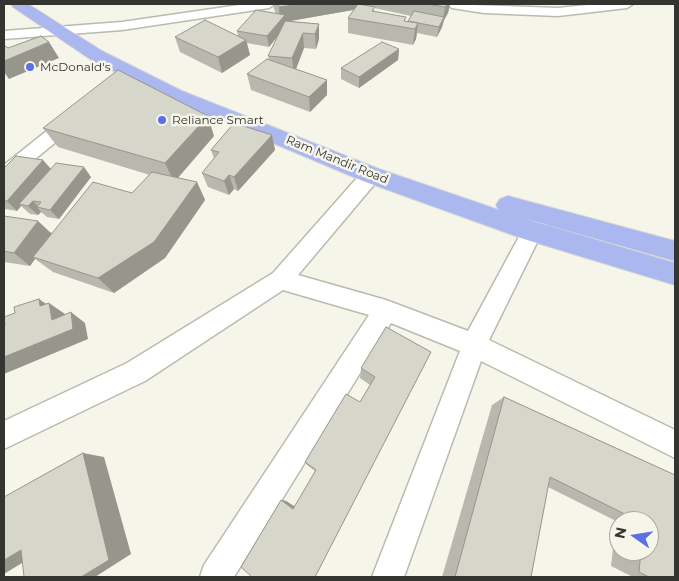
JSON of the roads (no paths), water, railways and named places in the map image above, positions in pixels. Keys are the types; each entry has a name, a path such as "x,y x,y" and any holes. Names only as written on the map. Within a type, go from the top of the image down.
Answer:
{"main road":[{"name":"Ram Mandir Road","path":"18,4 74,33 96,55 124,78 175,95 371,175 537,223 675,274"},
{"path":"34,4 74,33 168,74 383,162 452,187 537,223 675,251"}],"street":[{"path":"4,46 74,33 269,4"},
{"path":"452,4 484,9 546,8 558,12 627,4"},
{"path":"4,35 74,33"},
{"path":"4,174 87,108"},
{"path":"4,435 136,372 281,280 371,175"},
{"path":"388,577 474,345 537,223"},
{"path":"281,280 386,310 474,345 675,444"},
{"path":"216,577 386,310"}],"place":[{"name":"McDonald's","path":"30,67"},
{"name":"Reliance Smart","path":"162,120"}]}
